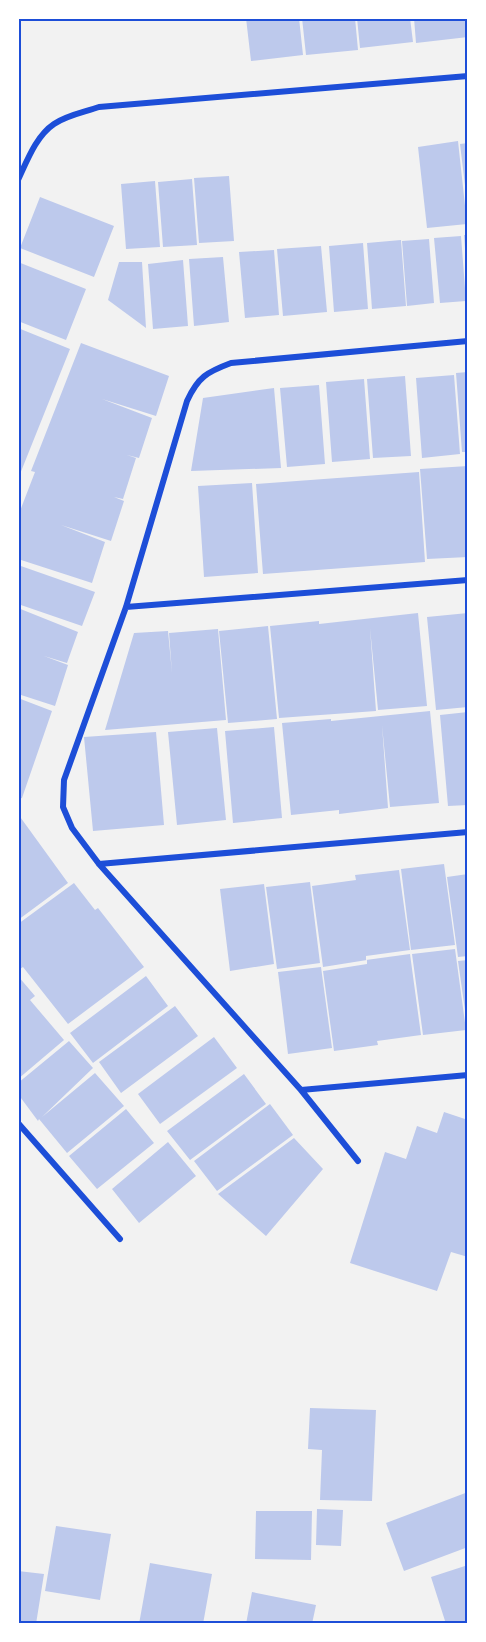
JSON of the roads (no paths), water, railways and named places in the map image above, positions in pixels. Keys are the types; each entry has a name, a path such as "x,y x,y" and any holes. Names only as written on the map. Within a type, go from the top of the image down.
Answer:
{"street":[{"path":"18,180 40,139 54,124 76,114 99,108 468,76"},
{"path":"358,1161 301,1090 99,864 72,828 63,807 64,780 126,607 187,401 195,383 209,371 231,363 468,340"},
{"path":"126,607 468,580"},
{"path":"99,864 468,832"},
{"path":"301,1090 468,1075"},
{"path":"18,1123 120,1239"}]}
